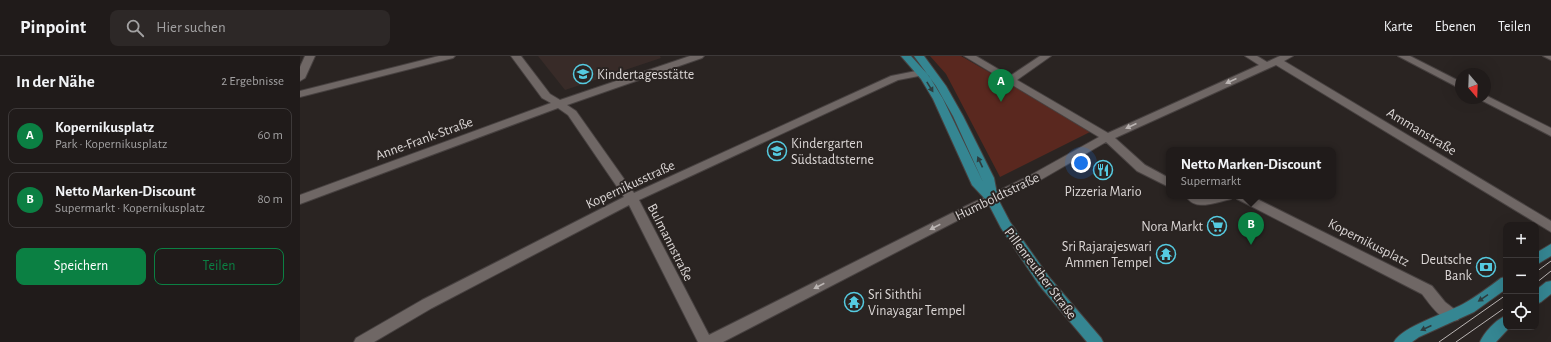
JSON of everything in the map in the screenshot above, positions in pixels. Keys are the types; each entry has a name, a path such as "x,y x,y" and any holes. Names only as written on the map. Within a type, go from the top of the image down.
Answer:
{"main road":[{"name":"Pillenreuther Straße","path":"906,56 920,73 942,108 976,182 992,199"},
{"name":"Pillenreuther Straße","path":"919,56 941,86 958,116 988,178 992,199 1005,225 1030,263 1051,291 1096,342"},
{"path":"1539,258 1551,249"},
{"path":"1401,342 1414,333 1469,308 1503,284"},
{"path":"1539,296 1551,286"},
{"path":"1487,342 1503,325"}],"street":[{"path":"300,78 310,56"},
{"path":"300,94 450,56"},
{"name":"Bulmannstraße","path":"516,56 546,96 572,113 632,199 705,342"},
{"name":"Anne-Frank-Straße","path":"300,200 559,104 699,56"},
{"path":"969,56 1107,136 1141,168 1166,181"},
{"path":"1011,80 1046,56"},
{"name":"Ammanstraße","path":"1250,56 1277,61 1549,226"},
{"path":"1404,56 1455,83"},
{"name":"Humboldtstraße","path":"709,342 1033,179 1107,136 1277,61"},
{"name":"Kopernikusstraße","path":"361,342 427,304 609,209 895,78 920,73"},
{"path":"1491,102 1551,132"},
{"path":"1197,199 1201,201 1211,199"},
{"name":"Kopernikusplatz","path":"1247,199 1427,290 1440,306 1453,316"}],"shaded area":[{"name":"Kindertagesstätte","path":"538,56 660,56 661,58 565,90"},
{"path":"930,56 961,56 1092,131 1000,177 946,74"}],"tram line":[{"path":"1539,270 1551,261"},
{"path":"1539,281 1551,271"},
{"path":"1439,342 1503,297"},
{"path":"1456,342 1503,309"}],"place":[{"name":"Kindertagesstätte","path":"583,74"},
{"name":"Kopernikusplatz","path":"1001,102"},
{"name":"Kindergarten Südstadtsterne","path":"777,151"},
{"name":"Pizzeria Mario","path":"1103,170"},
{"name":"Nora Markt","path":"1217,226"},
{"name":"Netto Marken-Discount","path":"1251,245"},
{"name":"Sri Rajarajeswari Ammen Tempel","path":"1166,254"},
{"name":"Deutsche Bank","path":"1486,267"},
{"name":"Sri Siththi Vinayagar Tempel","path":"854,302"}]}
